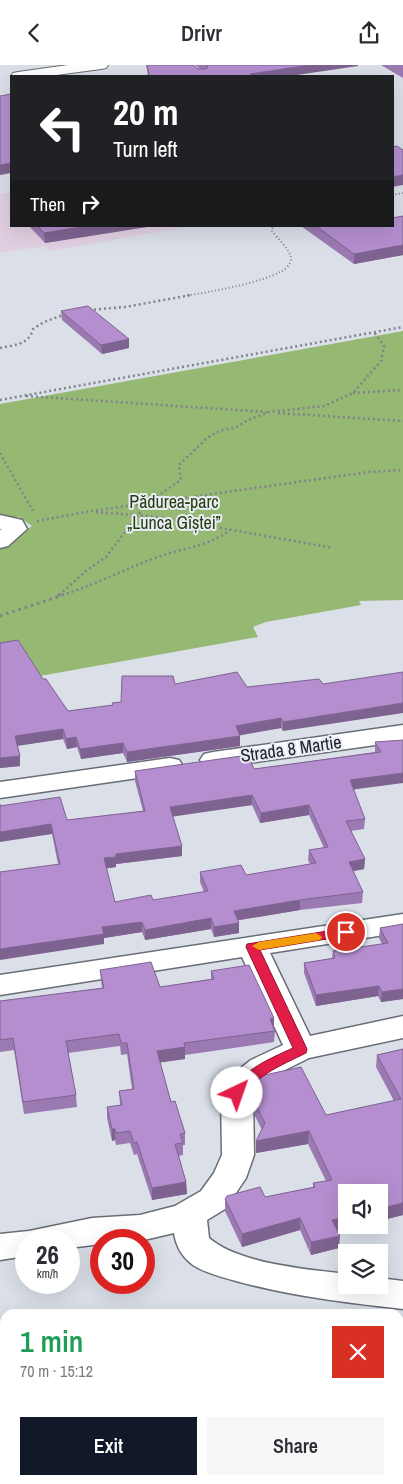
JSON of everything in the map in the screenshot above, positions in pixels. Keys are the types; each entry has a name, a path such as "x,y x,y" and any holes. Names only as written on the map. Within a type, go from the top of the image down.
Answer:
{"main road":[{"path":"27,75 101,65"}],"street":[{"name":"Strada 8 Martie","path":"0,790 403,733"},
{"path":"0,985 403,923"},
{"path":"252,947 301,1049"},
{"path":"80,1233 140,1228 185,1217 213,1200 229,1178 238,1155 237,1093 248,1079 262,1068 301,1049 403,1027"},
{"path":"190,1214 194,1244 204,1254 218,1261 272,1277 333,1288 403,1295"},
{"path":"0,1247 15,1245"}],"path":[{"path":"86,310 145,304 250,282 281,273 288,267 291,259 290,254 272,231 273,227"},
{"path":"0,348 23,343 34,329 44,322 68,314"},
{"path":"0,400 403,327"},
{"path":"353,393 381,361 384,346 374,332"},
{"path":"58,596 86,571 106,557 147,503 181,481 179,465 207,438 218,431 236,427 269,412 324,406 353,393 403,390"},
{"path":"20,396 403,421"},
{"path":"0,453 33,512"},
{"path":"5,529 91,511 369,472 403,470"},
{"path":"91,511 159,517 333,547"},
{"path":"0,616 93,585 156,557 219,539 230,530"}],"shaded area":[{"path":"10,192 10,227 186,227 49,251 44,246 0,253 0,194"}],"green space":[{"name":"Pădurea-parc „Lunca Gîștei”","path":"403,331 403,600 359,601 361,605 266,622 253,627 258,637 12,681 0,717 0,548 32,526 19,517 0,519 0,404"}],"building":[{"path":"147,65 193,65 198,69 206,69 208,67 205,65 310,65 250,74 252,75 149,75"},
{"path":"10,94 10,163 0,165 0,96"},
{"path":"397,146 403,150 403,175 394,177 394,147"},
{"path":"403,216 403,245 354,254 317,227 394,227 394,218"},
{"path":"39,227 81,227 44,233"},
{"path":"88,306 129,339 101,345 61,311"},
{"path":"18,640 43,679 46,679 68,711 113,705 112,703 121,702 122,676 173,676 175,684 237,672 247,687 319,679 323,684 403,672 403,703 283,722 281,718 236,726 240,736 127,752 123,743 80,749 76,737 66,739 63,729 15,736 20,756 0,758 0,643"},
{"path":"403,740 403,773 350,780 365,819 346,821 365,859 349,862 363,892 234,911 239,923 214,927 211,918 145,930 142,922 102,927 104,934 0,949 0,872 60,864 51,824 0,832 0,806 60,797 67,820 145,811 135,771 248,755 254,769 381,752 375,742","holes":["252,795 261,813 309,805 328,847 309,850 316,863 246,875 241,865 200,872 208,891 153,900 151,895 115,902 104,858 116,857 116,854 182,846 170,807"]},
{"path":"403,924 403,989 382,992 379,986 316,995 304,963 335,958 333,951 388,943 380,928"},
{"path":"151,962 160,987 214,979 211,971 249,965 274,1018 270,1019 275,1031 184,1043 185,1047 157,1051 171,1102 175,1101 185,1133 180,1134 183,1143 175,1144 186,1182 152,1188 137,1142 134,1143 130,1131 116,1133 115,1129 112,1129 107,1107 122,1105 119,1091 134,1089 127,1043 121,1043 119,1034 66,1041 76,1095 23,1102 13,1038 0,1040 0,1001 104,988 100,970"},
{"path":"403,1049 403,1203 388,1207 388,1184 338,1184 338,1219 332,1220 340,1236 311,1242 300,1218 242,1234 225,1199 227,1196 260,1187 265,1197 315,1187 313,1183 332,1180 309,1131 256,1141 265,1123 255,1103 255,1083 260,1076 301,1067 326,1115 401,1099 377,1055"}],"slow traffic":[{"path":"259,946 316,937"}],"route":[{"path":"237,1093 248,1079 262,1068 301,1049 252,947 346,932"}]}
